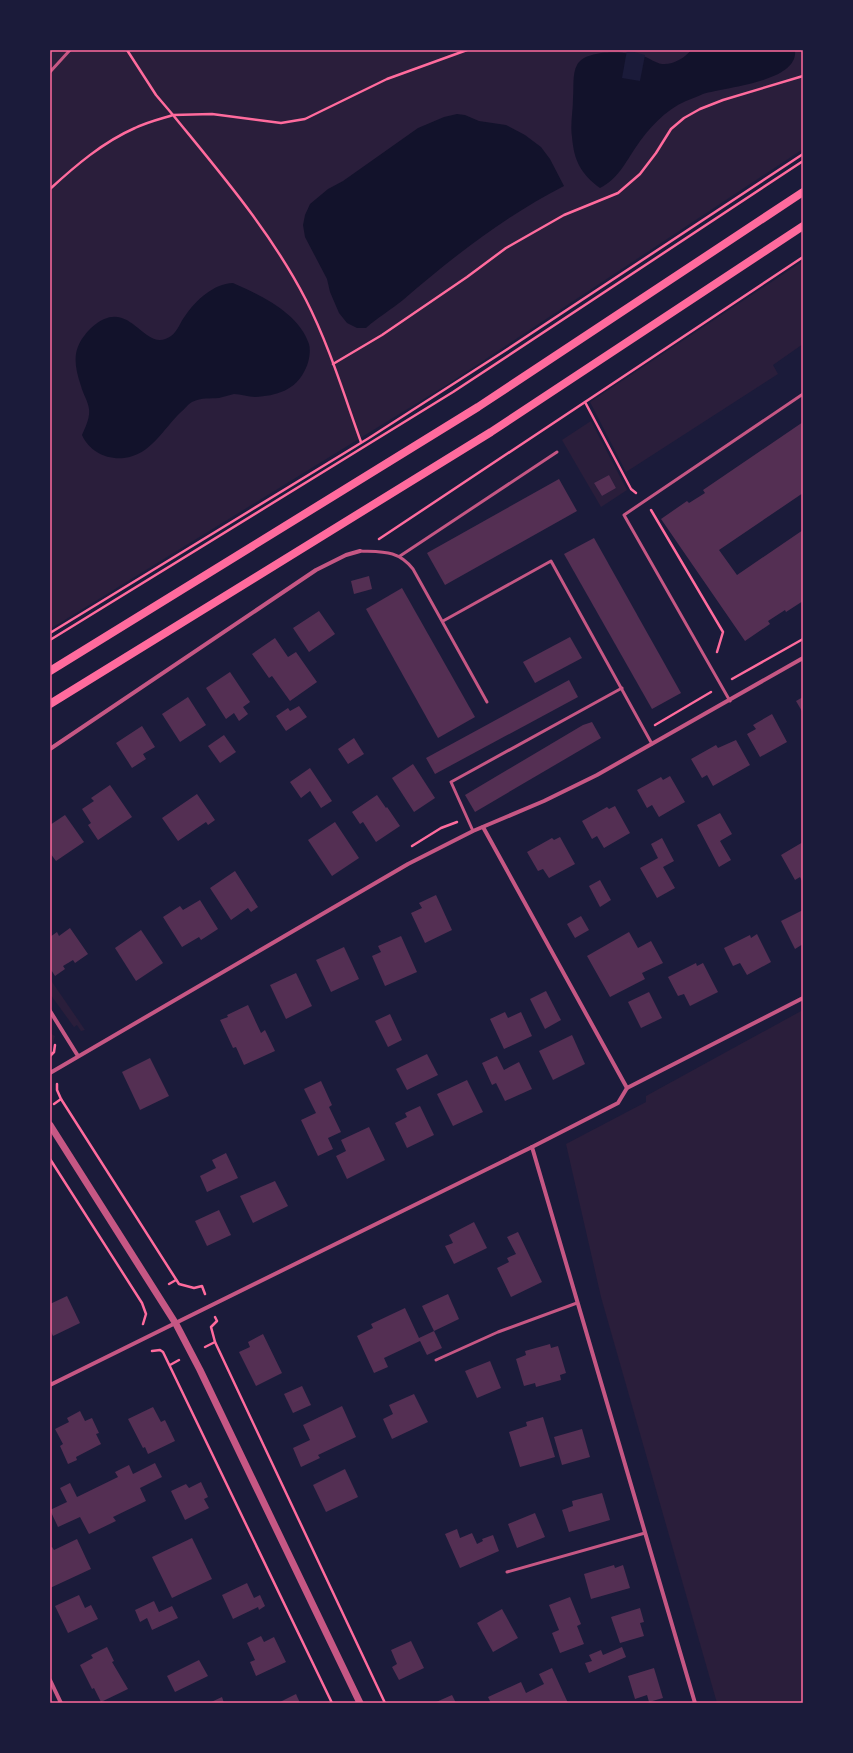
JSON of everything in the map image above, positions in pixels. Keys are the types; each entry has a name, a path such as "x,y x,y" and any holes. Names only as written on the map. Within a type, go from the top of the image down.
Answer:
{"main road":[{"path":"50,670 478,407 803,192"},
{"path":"50,704 478,441 803,226"}],"street":[{"path":"50,749 316,570 346,554 360,551"},
{"path":"50,1073 408,864 473,831 568,789 730,701 803,658"},
{"path":"483,827 627,1088"},
{"path":"50,1385 176,1324 618,1103 627,1088 803,998"},
{"path":"50,1011 78,1056"},
{"path":"50,1125 176,1324 200,1370 360,1703"},
{"path":"532,1147 695,1703"},
{"path":"51,1684 61,1703"}],"lane":[{"path":"50,72 70,50"},
{"path":"730,701 624,515 803,394"},
{"path":"400,556 557,452"},
{"path":"360,551 389,552 400,556 414,569 487,702"},
{"path":"443,621 551,560 652,744"},
{"path":"473,831 451,782 622,688"},
{"path":"436,1360 498,1332 577,1303"},
{"path":"507,1572 645,1533"}],"path":[{"path":"127,50 156,95 240,196 275,246 306,299 333,364 361,442"},
{"path":"50,189 91,154 112,140 135,128 173,115 212,114 281,123 305,119 387,79 467,50"},
{"path":"333,364 382,336 506,248 564,215 618,192 640,174 656,153 671,129 684,118 700,109 723,100 803,76"},
{"path":"50,633 361,442 503,352 803,154"},
{"path":"50,640 454,392 803,161"},
{"path":"360,551 803,257"},
{"path":"585,402 630,489 645,501 723,632 717,653 719,658"},
{"path":"728,674 731,680"},
{"path":"61,1082 57,1084 57,1090 61,1099 176,1280 179,1284 186,1287 194,1288 202,1286 206,1297"},
{"path":"54,1104 61,1099"},
{"path":"50,1159 142,1303 146,1314 143,1324 139,1328"},
{"path":"169,1284 176,1280"},
{"path":"214,1316 216,1321 211,1328 211,1332 215,1342 385,1703"},
{"path":"205,1347 215,1342"},
{"path":"148,1353 160,1350 163,1352 170,1365 332,1703"},
{"path":"170,1365 179,1360"}],"shaded area":[{"path":"50,50 803,50 803,149 448,384 50,629"},
{"path":"691,50 795,50 793,61 785,69 773,76 759,81 703,94 671,109 646,133 625,165 612,180 600,188 583,172 577,160 573,146 571,128 574,73 577,65 589,56 608,53 628,53 666,64 678,60"},
{"path":"457,114 465,115 479,121 506,125 525,135 541,147 550,159 564,186 500,224 480,238 366,328 357,328 347,323 339,313 330,292 327,279 305,237 303,225 305,215 310,204 328,189 343,181 418,128 444,117"},
{"path":"803,261 803,344 773,365 778,374 626,472 590,402"},
{"path":"233,283 255,293 277,306 297,323 304,333 310,347 310,353 308,364 296,383 284,391 270,395 255,397 234,394 219,398 199,399 192,402 174,419 149,447 133,456 111,458 99,453 89,446 82,435 88,419 89,409 78,377 76,355 80,342 91,328 105,319 116,317 127,320 152,338 161,340 173,334 189,310 206,294 219,286"},
{"path":"591,421 627,490 601,507 562,440","holes":["609,475 616,488 602,496 594,483"]},
{"path":"50,979 85,1030 81,1031 77,1025 74,1027 50,994"},
{"path":"803,1010 803,1703 717,1703 601,1297 566,1144 646,1102 646,1096"},
{"path":"50,1033 55,1036 50,1053"}],"pier":[{"path":"627,50 645,55 640,81 622,78"}],"building":[{"path":"803,422 803,493 719,550 737,575 803,530 803,601 768,621 770,624 745,641 661,519 687,501 689,503 705,493 703,490"},
{"path":"609,475 616,488 602,496 594,483"},
{"path":"559,479 577,511 445,585 427,553"},
{"path":"594,538 681,693 652,709 564,554"},
{"path":"369,576 372,589 354,594 351,581"},
{"path":"402,588 475,717 438,738 366,609"},
{"path":"319,611 335,634 309,652 293,628"},
{"path":"570,637 582,658 535,683 523,662"},
{"path":"275,638 288,657 296,652 317,682 290,701 272,676 269,678 252,654"},
{"path":"230,672 250,702 243,707 248,714 239,721 234,713 226,719 206,688"},
{"path":"569,680 578,697 435,774 426,758"},
{"path":"188,697 206,725 180,742 162,714"},
{"path":"803,697 803,713 796,701"},
{"path":"299,706 307,717 286,731 276,716 288,708 290,711"},
{"path":"772,714 787,742 760,757 747,734 756,729 753,725"},
{"path":"592,722 601,738 475,812 465,795 583,725"},
{"path":"142,726 155,747 143,754 146,759 132,768 116,743"},
{"path":"224,735 236,752 220,763 208,746"},
{"path":"354,738 364,754 348,764 338,749"},
{"path":"736,740 750,765 713,786 707,775 702,778 691,759 716,745 718,748"},
{"path":"413,764 435,798 414,812 392,778"},
{"path":"310,768 332,801 321,808 310,791 301,798 290,782"},
{"path":"670,776 685,802 659,817 652,805 647,808 637,790 661,777 663,780"},
{"path":"110,785 132,817 98,840 88,825 91,823 82,809 94,801 91,798"},
{"path":"197,794 215,820 208,825 206,822 178,841 162,818"},
{"path":"377,795 400,826 376,842 363,822 360,824 352,812"},
{"path":"615,806 630,833 604,848 597,836 592,839 582,821 607,807 609,809"},
{"path":"720,813 732,834 720,841 731,860 719,867 697,825"},
{"path":"65,815 84,842 56,861 50,853 50,825"},
{"path":"335,822 359,858 332,876 308,840"},
{"path":"560,837 575,864 549,878 543,869 538,871 527,852 552,838 554,840"},
{"path":"662,838 674,861 663,867 675,888 657,898 640,868 658,858 651,844"},
{"path":"803,842 803,883 800,877 795,880 781,855"},
{"path":"235,871 258,907 251,912 248,908 231,920 210,888"},
{"path":"600,880 611,900 600,907 589,886"},
{"path":"436,895 452,930 425,943 411,913 422,908 419,903"},
{"path":"200,900 218,929 201,940 199,937 182,947 163,917 180,906 183,910"},
{"path":"803,910 803,944 795,949 781,921"},
{"path":"581,916 589,930 575,938 567,924"},
{"path":"70,928 88,954 75,963 73,960 63,966 65,969 55,976 50,968 50,937 57,932 59,936"},
{"path":"141,930 163,963 136,981 115,948"},
{"path":"629,932 638,948 651,941 663,963 642,973 645,979 610,997 587,956"},
{"path":"757,934 771,962 747,975 740,963 733,966 724,948 750,935 751,938"},
{"path":"401,936 417,972 385,986 372,956 381,952 378,946"},
{"path":"344,947 359,979 331,992 316,960"},
{"path":"696,963 697,966 703,963 718,992 690,1006 684,994 678,996 668,977"},
{"path":"296,973 312,1006 286,1019 270,985"},
{"path":"546,991 561,1020 545,1029 530,999"},
{"path":"649,992 662,1018 641,1028 628,1002"},
{"path":"248,1005 261,1033 265,1030 275,1051 244,1065 236,1047 233,1048 220,1020"},
{"path":"505,1012 508,1018 521,1012 532,1036 504,1049 490,1019"},
{"path":"390,1014 402,1040 388,1047 375,1021"},
{"path":"572,1035 585,1064 553,1080 539,1051"},
{"path":"427,1054 438,1075 407,1090 396,1069"},
{"path":"497,1056 504,1070 519,1062 532,1089 505,1101 496,1083 492,1085 482,1063"},
{"path":"150,1058 169,1096 140,1110 122,1072"},
{"path":"467,1080 483,1112 453,1126 437,1094"},
{"path":"321,1081 332,1105 329,1107 341,1132 328,1138 333,1149 318,1156 301,1120 316,1113 304,1089"},
{"path":"420,1106 434,1135 407,1148 395,1123 407,1117 405,1113"},
{"path":"369,1127 385,1160 347,1179 336,1156 346,1151 341,1140"},
{"path":"226,1153 238,1178 207,1192 200,1176 216,1168 212,1160"},
{"path":"275,1181 288,1206 253,1223 240,1196"},
{"path":"219,1210 231,1235 207,1246 195,1221"},
{"path":"474,1222 487,1248 454,1264 445,1246 453,1243 449,1235"},
{"path":"518,1232 542,1282 511,1297 497,1268 509,1262 507,1258 516,1254 507,1237"},
{"path":"448,1294 459,1319 434,1331 422,1306"},
{"path":"67,1296 80,1323 53,1336 50,1329 50,1304"},
{"path":"405,1308 419,1338 434,1331 442,1348 427,1355 420,1341 384,1358 388,1367 374,1373 357,1336 373,1328 371,1324"},
{"path":"263,1334 282,1373 256,1386 239,1352 250,1347 248,1342"},
{"path":"550,1344 551,1348 558,1346 566,1373 560,1375 561,1380 536,1387 535,1383 524,1386 516,1359 526,1355 525,1351"},
{"path":"490,1361 501,1388 477,1398 465,1371"},
{"path":"302,1386 311,1405 293,1413 284,1394"},
{"path":"414,1394 428,1422 392,1439 383,1419 393,1414 389,1405"},
{"path":"342,1406 356,1437 318,1455 320,1458 301,1467 293,1448 310,1440 303,1425"},
{"path":"153,1407 161,1422 165,1420 175,1441 148,1454 145,1447 143,1448 128,1419"},
{"path":"80,1411 85,1421 92,1418 99,1433 96,1434 101,1444 76,1457 77,1460 68,1464 60,1446 63,1444 55,1429 69,1422 67,1418"},
{"path":"543,1417 555,1457 520,1467 509,1432 527,1426 526,1422"},
{"path":"582,1429 590,1457 562,1465 554,1437"},
{"path":"155,1463 162,1477 140,1488 146,1501 113,1517 116,1521 89,1534 80,1517 58,1527 50,1510 67,1502 60,1488 70,1483 77,1497 118,1477 115,1472 129,1465 133,1474"},
{"path":"345,1469 358,1497 326,1512 313,1485"},
{"path":"201,1482 208,1497 204,1499 209,1508 185,1520 171,1491 186,1484 189,1488"},
{"path":"602,1493 610,1520 569,1532 562,1510 573,1506 572,1501"},
{"path":"535,1513 545,1537 517,1548 508,1524"},
{"path":"457,1529 460,1538 472,1533 477,1544 483,1541 482,1539 493,1535 499,1551 460,1568 445,1534"},
{"path":"192,1538 212,1579 172,1598 152,1557"},
{"path":"77,1539 91,1569 50,1588 50,1548 52,1547 54,1550"},
{"path":"614,1565 615,1568 623,1565 630,1588 591,1599 584,1574"},
{"path":"247,1583 254,1598 260,1595 265,1606 259,1610 258,1607 233,1619 222,1595"},
{"path":"79,1595 85,1608 91,1605 98,1619 68,1633 55,1606"},
{"path":"570,1597 581,1624 577,1626 584,1644 560,1653 552,1633 559,1630 549,1605"},
{"path":"154,1601 159,1612 172,1606 178,1618 152,1630 147,1618 140,1622 135,1610"},
{"path":"640,1608 644,1622 640,1623 644,1636 620,1643 611,1617"},
{"path":"502,1609 518,1638 493,1652 477,1623"},
{"path":"261,1636 264,1642 274,1637 286,1662 256,1676 250,1662 255,1660 247,1643"},
{"path":"411,1641 424,1668 399,1680 392,1667 397,1664 391,1650"},
{"path":"107,1647 114,1661 112,1662 128,1689 101,1702 94,1688 92,1689 80,1665 93,1658 91,1655"},
{"path":"622,1647 626,1657 589,1673 585,1663 592,1661 589,1655 601,1650 603,1655"},
{"path":"199,1660 208,1676 175,1692 167,1676"},
{"path":"552,1668 568,1703 491,1703 488,1697 521,1682 526,1693 544,1684 539,1674"},
{"path":"654,1668 663,1698 649,1702 647,1695 635,1699 628,1676"},
{"path":"296,1694 300,1703 278,1703"},
{"path":"452,1695 456,1703 434,1703"},
{"path":"222,1697 224,1703 209,1703"}]}
